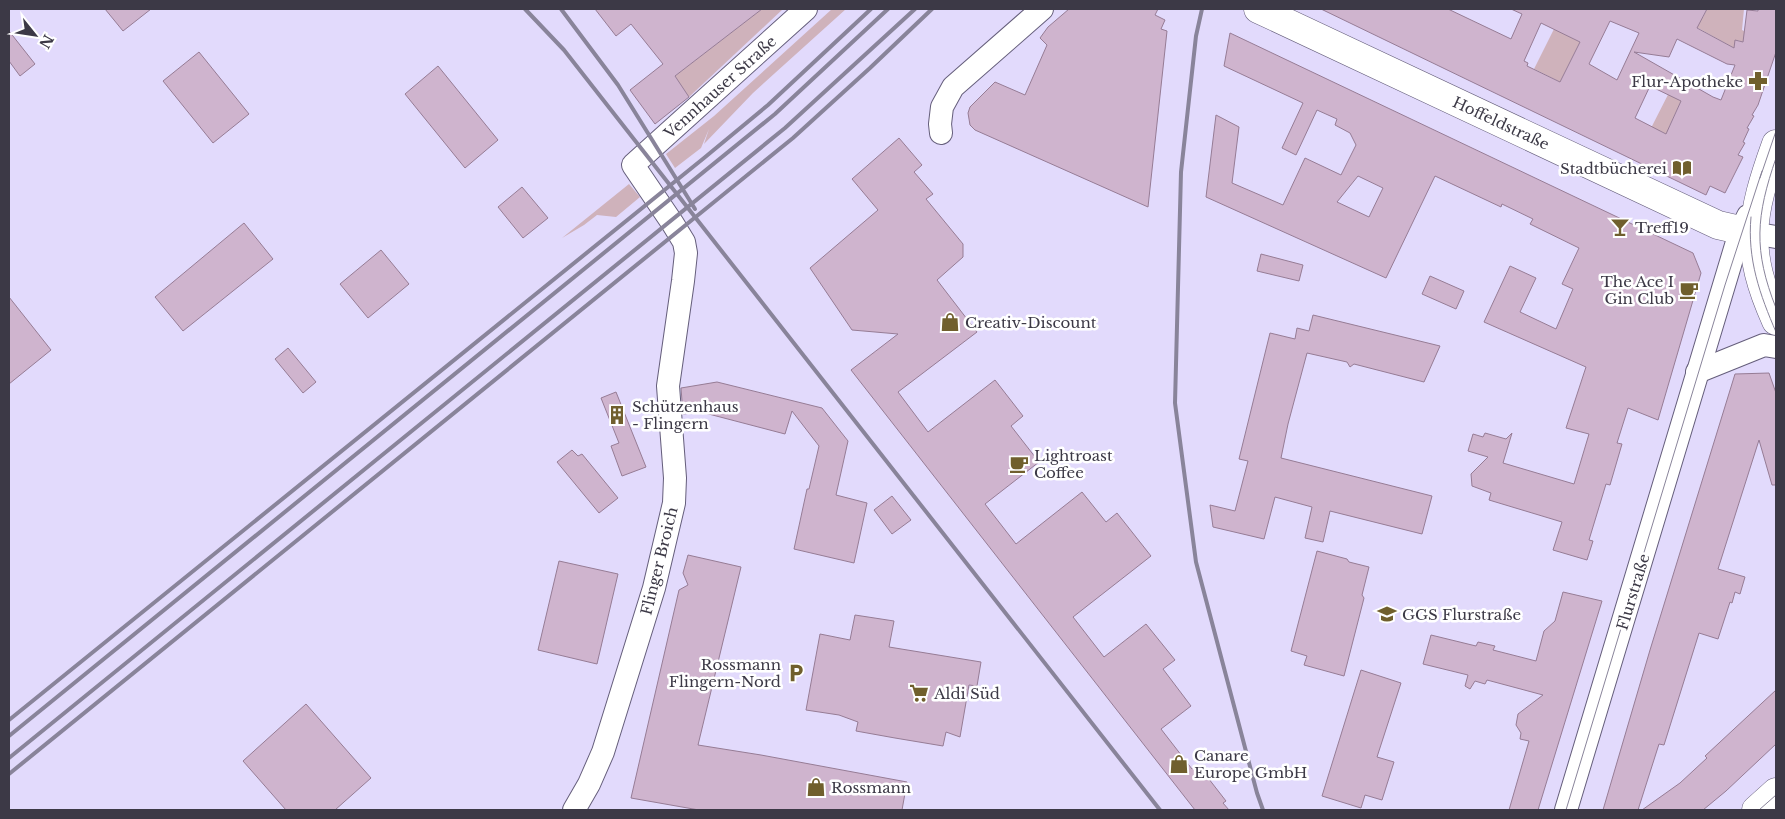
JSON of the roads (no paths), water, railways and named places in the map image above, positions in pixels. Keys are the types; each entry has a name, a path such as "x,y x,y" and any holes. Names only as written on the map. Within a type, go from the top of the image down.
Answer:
{"street":[{"name":"Vennhauser Straße","path":"633,165 806,9"},
{"path":"941,133 942,107 953,87 1042,9"},
{"name":"Hoffeldstraße","path":"1274,12 1718,226 1757,234"},
{"name":"Flurstraße","path":"1566,810 1697,372 1757,234 1759,195 1776,144"},
{"name":"Flinger Broich","path":"574,810 604,752 645,620 664,551 674,503 675,478 668,386 686,253 684,242 633,165"},
{"path":"1757,234 1755,260 1776,321"},
{"path":"1697,372 1764,345 1776,347"},
{"path":"1756,810 1776,792"}],"tram line":[{"path":"1760,178 1776,131"},
{"path":"1776,158 1764,198 1760,233 1763,268 1776,308"},
{"path":"1566,810 1725,285 1762,171"},
{"path":"1751,217 1751,247 1756,276 1776,332"},
{"path":"1759,810 1776,795"}],"railway":[{"path":"525,9 564,50 1160,810"},
{"path":"561,9 618,85 695,209"},
{"path":"9,720 704,158 768,105 871,9"},
{"path":"9,736 775,114 888,9"},
{"path":"9,758 785,128 915,9"},
{"path":"9,774 793,138 932,9"},
{"path":"1202,9 1196,36 1181,172 1175,403 1196,562 1263,810"}],"place":[{"name":"Flur-Apotheke","path":"1758,81"},
{"name":"Stadtbücherei","path":"1682,168"},
{"name":"Treff19","path":"1620,227"},
{"name":"The Ace I Gin Club","path":"1689,290"},
{"name":"Creativ-Discount","path":"950,322"},
{"name":"Schützenhaus - Flingern","path":"617,415"},
{"name":"Lightroast Coffee","path":"1019,464"},
{"name":"GGS Flurstraße","path":"1387,614"},
{"name":"Rossmann Flingern-Nord","path":"796,673"},
{"name":"Aldi Süd","path":"919,693"},
{"name":"Canare Europe GmbH","path":"1179,764"},
{"name":"Rossmann","path":"816,787"}]}
